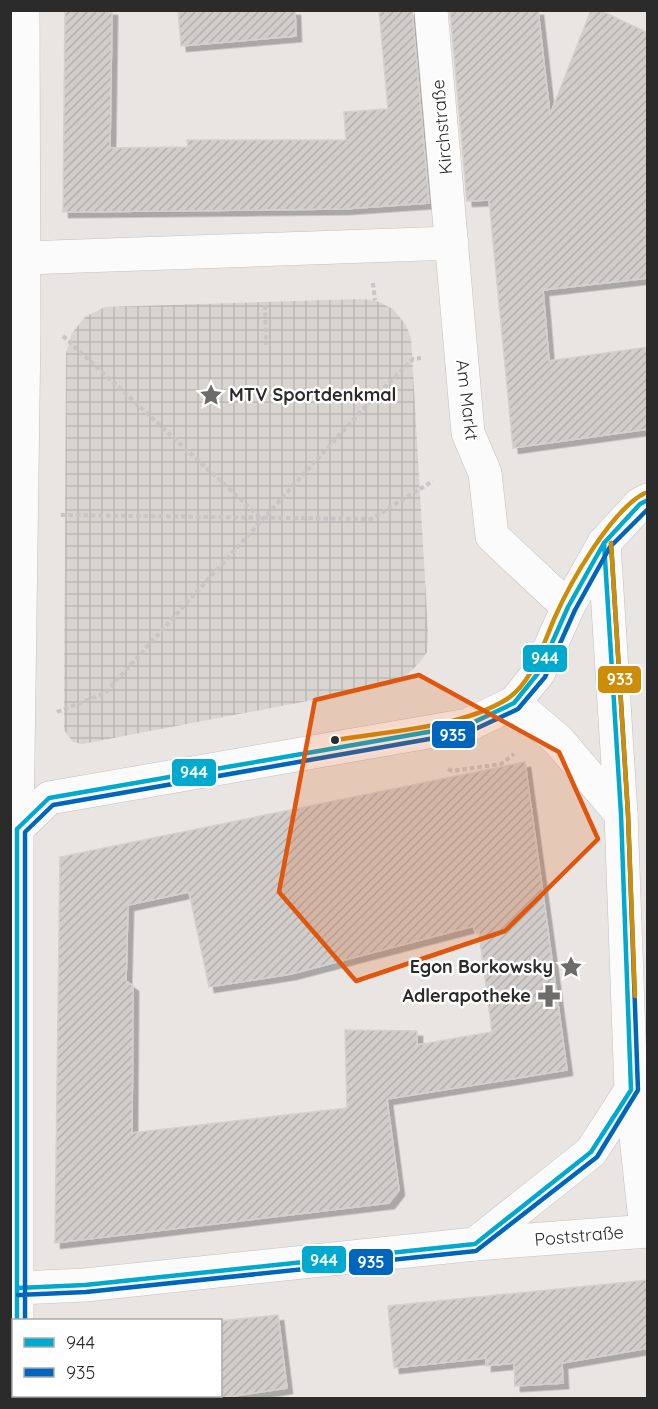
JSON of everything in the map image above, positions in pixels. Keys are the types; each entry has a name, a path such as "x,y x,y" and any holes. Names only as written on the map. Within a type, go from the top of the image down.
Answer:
{"street":[{"path":"17,1319 17,829 24,258 24,10"},
{"name":"Kirchstraße","path":"431,10 452,243"},
{"path":"24,258 452,243"},
{"name":"Am Markt","path":"452,243 468,433 485,473 492,536 568,607"},
{"path":"17,829 49,798 468,725 514,704 539,672 568,607 604,543 640,504 648,500"},
{"name":"Poststraße","path":"18,1288 85,1285 475,1244 647,1231 631,1090 621,814 604,543"},
{"path":"514,704 558,740 621,814"},
{"name":"Poststraße","path":"475,1244 591,1152 631,1090"}],"path":[{"path":"265,305 266,345"},
{"path":"63,335 262,519"},
{"path":"54,713 105,693 262,519 413,359 424,358"},
{"path":"21,514 371,519 433,482"},
{"path":"452,771 501,764 517,751"}],"highlighted area":[{"path":"419,675 559,752 598,839 505,931 356,981 279,892 315,700"}],"shaded area":[{"path":"375,300 393,309 406,325 411,338 428,631 427,652 402,680 386,686 82,744 73,742 64,730 66,353 72,333 85,317 105,307"}],"building":[{"path":"65,10 112,10 110,148 188,147 187,140 346,140 344,112 388,109 379,10 412,10 429,203 343,209 63,212"},
{"path":"178,10 295,10 296,36 181,46"},
{"path":"450,10 538,10 550,115 591,10 600,10 648,33 648,278 543,290 549,361 648,347 648,429 513,448 489,200 467,201"},
{"path":"525,762 567,1070 387,1099 399,1190 389,1203 55,1243 60,857","holes":["189,892 209,987 291,974 474,926 475,933 479,933 492,1032 417,1045 417,1031 345,1030 347,1108 132,1133 133,986 126,981 128,905"]},
{"path":"648,1280 648,1348 562,1363 563,1383 515,1386 514,1363 486,1366 486,1358 394,1368 388,1306"},
{"path":"278,1315 287,1388 220,1398 222,1397 222,1321"}],"transit line":[{"name":"933","path":"335,740 446,722 489,709 516,692 530,673 581,567 619,515 645,493"},
{"name":"944","path":"17,829 49,798 468,725 514,703 539,672 568,607 604,543 640,504 648,500"},
{"name":"935","path":"25,1319 25,832 53,805 469,732 518,709 545,677 575,610 610,547 648,509"},
{"name":"944","path":"18,1288 85,1285 475,1244 591,1152 631,1090 621,814 604,543"},
{"name":"935","path":"18,1295 86,1292 476,1251 597,1157 638,1090 628,814 611,543"},
{"name":"933","path":"611,543 628,814 635,996"},
{"name":"944","path":"17,829 17,1319"}],"place":[{"name":"MTV Sportdenkmal","path":"211,395"},
{"name":"Egon Borkowsky","path":"571,967"},
{"name":"Adlerapotheke","path":"549,996"}]}
